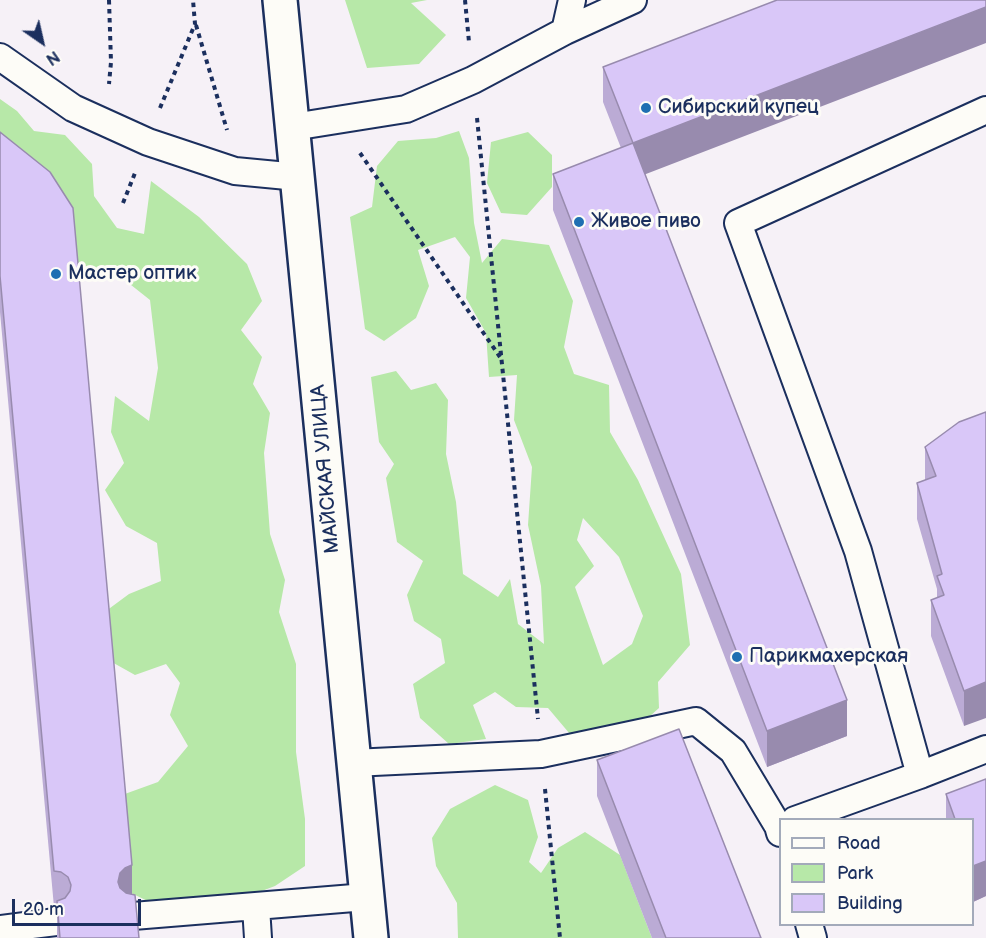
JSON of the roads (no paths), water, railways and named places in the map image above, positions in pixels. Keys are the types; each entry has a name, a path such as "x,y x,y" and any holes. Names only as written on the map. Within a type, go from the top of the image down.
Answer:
{"main road":[{"name":"МАЙСКАЯ УЛИЦА","path":"280,0 370,938"}],"lane":[{"path":"565,31 572,0"},
{"path":"293,127 406,109 474,80 565,31 633,0"},
{"path":"0,57 73,108 148,142 235,171 298,177"},
{"path":"920,774 858,551 738,223 986,110"},
{"path":"353,763 541,754 696,721 733,751 779,820"},
{"path":"804,818 986,749"},
{"path":"133,916 366,897"},
{"path":"256,907 258,938"},
{"path":"0,929 56,922"}],"place":[{"name":"Сибирский купец","path":"646,108"},
{"name":"Живое пиво","path":"579,222"},
{"name":"Мастер оптик","path":"56,274"},
{"name":"Парикмахерская","path":"737,657"}]}
